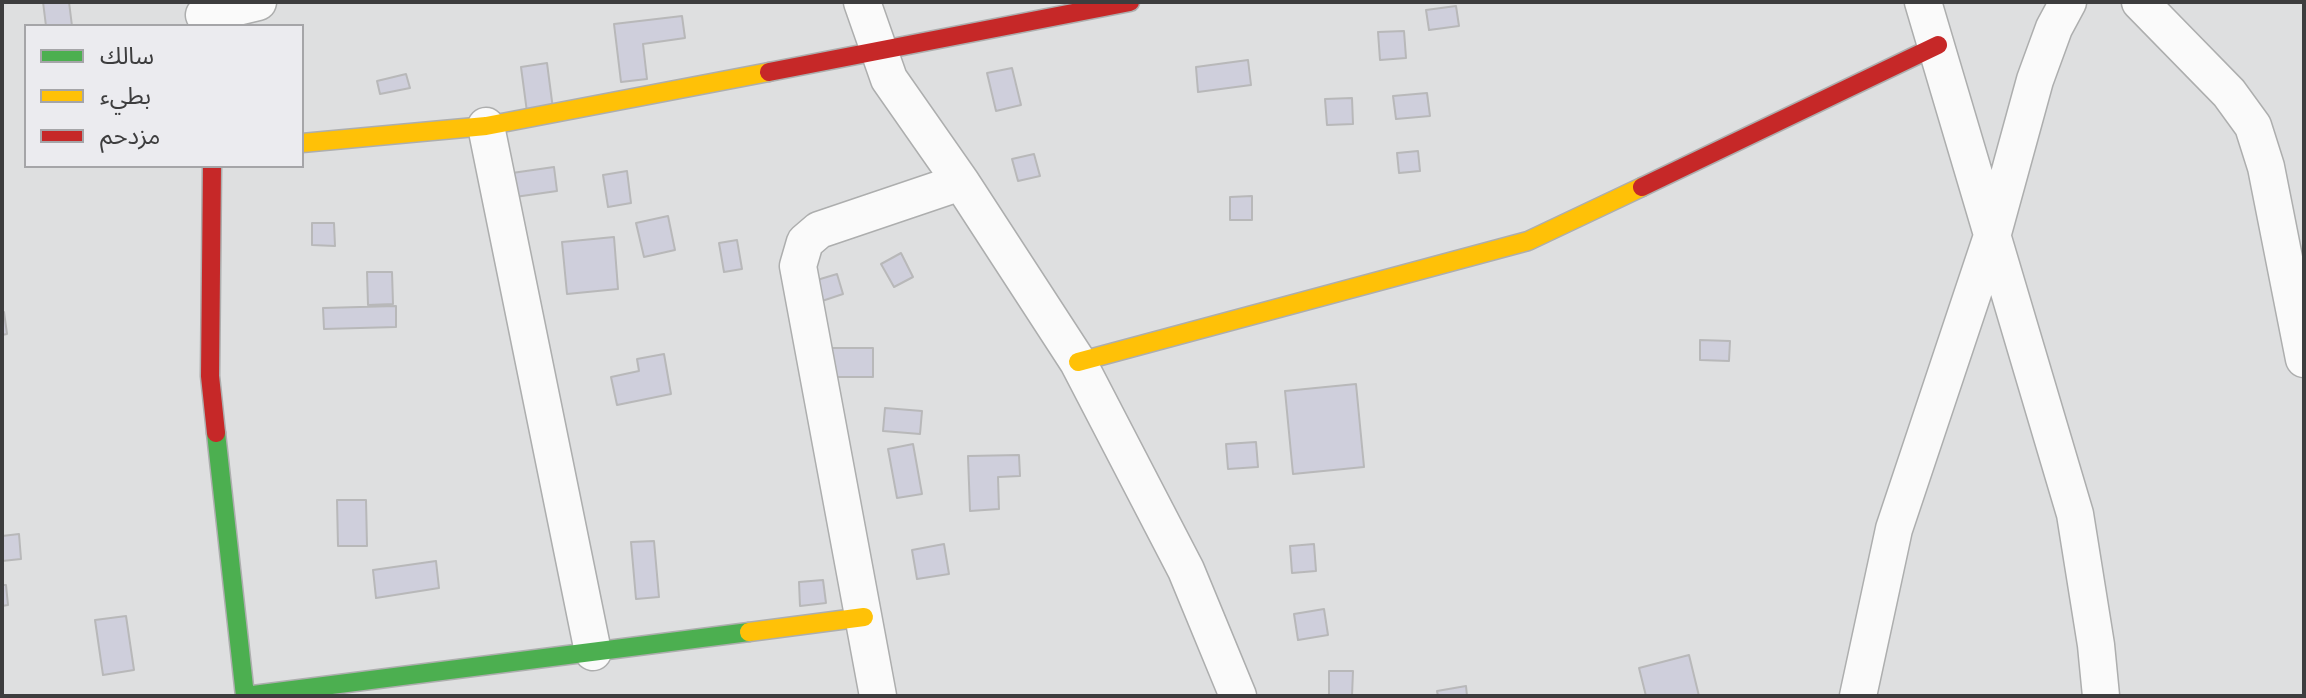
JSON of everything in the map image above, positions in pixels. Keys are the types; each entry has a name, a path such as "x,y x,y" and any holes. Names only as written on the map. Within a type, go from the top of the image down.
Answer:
{"street":[{"path":"204,14 258,2"},
{"path":"862,2 889,79 961,182 1078,362 1186,570 1238,696"},
{"path":"304,143 486,126 1130,2"},
{"path":"1923,2 2075,514 2101,696"},
{"path":"1858,696 1894,529 1993,233 2035,80 2054,28 2068,2"},
{"path":"2140,2 2229,93 2253,126 2266,167 2304,359"},
{"path":"1078,362 1528,241 1938,45"},
{"path":"486,126 593,652"},
{"path":"212,168 210,376 245,696 864,617"},
{"path":"878,696 798,266 805,242 819,230 961,182"}],"building":[{"path":"43,2 69,2 72,24 46,24"},
{"path":"1456,6 1459,26 1429,30 1426,10"},
{"path":"682,16 685,38 643,44 647,79 621,82 614,24"},
{"path":"1404,31 1406,58 1380,60 1378,32"},
{"path":"1248,60 1251,85 1198,92 1196,67"},
{"path":"547,63 553,109 527,112 521,67"},
{"path":"1012,68 1021,105 996,111 987,73"},
{"path":"406,74 410,88 380,94 377,81"},
{"path":"1427,93 1430,116 1396,119 1393,96"},
{"path":"1352,98 1353,124 1327,125 1325,99"},
{"path":"1418,151 1420,171 1399,173 1397,153"},
{"path":"1034,154 1040,176 1018,181 1012,159"},
{"path":"554,167 557,191 515,197 512,173"},
{"path":"627,171 631,203 608,207 603,175"},
{"path":"1252,196 1252,220 1230,220 1230,197"},
{"path":"668,216 675,250 644,257 636,223"},
{"path":"312,223 334,223 335,246 312,245"},
{"path":"614,237 618,289 567,294 562,242"},
{"path":"737,240 742,269 724,272 719,243"},
{"path":"901,253 913,277 894,287 881,264"},
{"path":"367,272 392,272 393,304 368,305"},
{"path":"837,274 843,294 813,304 807,283"},
{"path":"396,306 396,327 324,329 323,308"},
{"path":"2,313 7,334 2,335"},
{"path":"1700,340 1730,341 1729,361 1700,360"},
{"path":"823,348 873,348 873,377 823,377"},
{"path":"664,354 671,394 617,405 611,377 639,371 637,359"},
{"path":"1356,384 1364,467 1293,474 1285,391"},
{"path":"885,408 922,411 920,434 883,431"},
{"path":"1256,442 1258,467 1228,469 1226,444"},
{"path":"913,444 922,494 897,498 888,449"},
{"path":"1019,455 1020,476 998,477 999,509 970,511 968,456"},
{"path":"337,500 366,500 367,546 338,546"},
{"path":"19,534 21,559 2,561 2,536"},
{"path":"654,541 659,597 636,599 631,542"},
{"path":"944,544 949,574 917,579 912,550"},
{"path":"1314,544 1316,571 1292,573 1290,546"},
{"path":"436,561 439,588 376,598 373,570"},
{"path":"823,580 826,603 800,606 799,582"},
{"path":"2,585 6,585 8,605 2,606"},
{"path":"1324,609 1328,635 1298,640 1294,614"},
{"path":"126,616 134,670 103,675 95,620"},
{"path":"1689,655 1699,696 1646,696 1639,668"},
{"path":"1329,671 1353,671 1352,696 1329,696"},
{"path":"1466,686 1467,696 1438,696 1437,691"}],"traffic: fast":[{"path":"216,433 245,696 749,632"}],"traffic: slow":[{"path":"304,143 486,126 769,72"},
{"path":"1078,362 1528,241 1642,187"},
{"path":"749,632 864,617"}],"traffic: jam":[{"path":"769,72 1130,2"},
{"path":"1642,187 1938,45"},
{"path":"212,168 210,376 216,433"}]}
